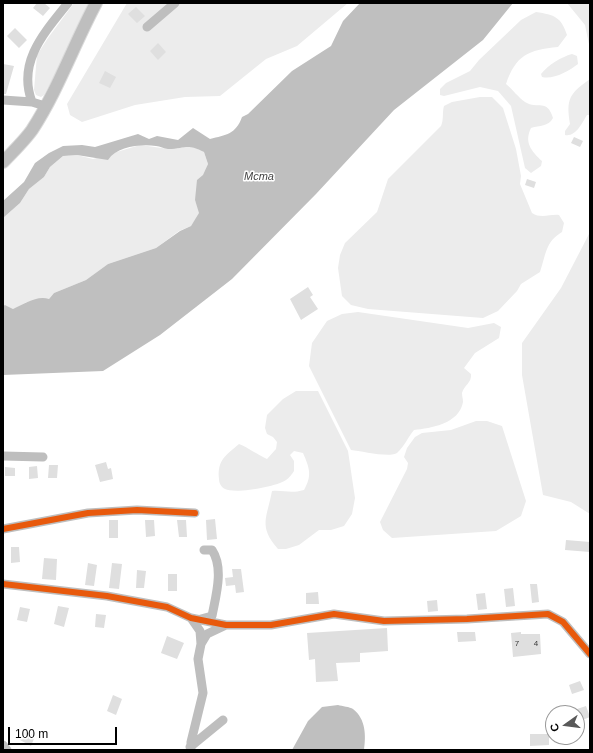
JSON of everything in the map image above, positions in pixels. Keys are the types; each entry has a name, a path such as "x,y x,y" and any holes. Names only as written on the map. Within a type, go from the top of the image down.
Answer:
{"main road":[{"path":"3,162 32,130 48,102 79,34 96,3"}],"street":[{"path":"32,102 28,91 28,66 37,43 68,3"},
{"path":"147,27 175,3"},
{"path":"3,100 48,102"},
{"path":"3,456 43,457"},
{"path":"3,529 88,513 137,510 195,513"},
{"path":"195,619 212,616 217,590 218,559 212,550 204,550"},
{"path":"3,584 106,596 167,607 195,619 226,625 271,625 334,614 384,621 467,619 548,614 563,622 590,654"},
{"path":"189,749 203,693 198,659 201,644 200,631 195,619"},
{"path":"201,644 207,634 226,625"},
{"path":"189,749 223,720"},
{"path":"3,745 7,750"}],"shaded area":[{"path":"74,3 93,3 44,95 41,97 36,95 34,90 37,55"},
{"path":"127,3 348,3 297,46 266,59 220,96 185,97 135,105 82,122 70,115 67,104"},
{"path":"567,3 590,3 590,49 585,25"},
{"path":"536,12 548,14 556,18 562,24 567,35 558,47 531,52 519,60 514,66 506,84 525,102 548,108 553,118 549,123 531,128 529,133 528,138 530,146 542,161 541,166 531,173 525,168 511,106 498,91 480,87 444,96 440,95 440,89 446,83 470,71 479,60 521,20"},
{"path":"572,54 577,56 578,64 566,72 556,76 546,78 542,77 541,74 551,65"},
{"path":"590,79 590,115 587,115 575,132 565,135 565,131 570,124 568,109 573,93"},
{"path":"480,97 492,97 503,108 516,149 521,176 520,184 532,213 539,216 559,215 564,223 562,232 552,240 547,249 540,272 521,284 517,291 498,311 483,318 368,309 351,305 342,296 338,268 340,255 345,243 377,212 388,179 441,126 444,106 452,102"},
{"path":"140,145 168,149 193,147 204,152 208,164 195,200 200,213 191,226 179,231 156,248 108,264 86,280 54,293 49,299 27,302 13,309 5,305 3,306 3,218 20,203 29,189 44,177 50,167 63,156 77,155 93,159"},
{"path":"589,234 590,514 571,502 543,495 522,375 522,343 561,288"},
{"path":"358,312 468,328 494,323 501,327 499,338 475,353 464,368 471,374 471,377 463,390 463,402 456,415 443,424 414,430 397,453 382,455 351,450 309,366 312,343 327,321 342,314"},
{"path":"296,391 318,391 348,451 355,498 352,514 344,526 331,530 319,530 299,545 286,549 278,549 268,534 266,528 266,515 272,491 295,492 304,490 307,485 309,472 303,453 294,451 290,455 294,461 294,471 286,480 281,483 265,487 237,491 225,489 222,487 219,480 219,467 223,458 239,444 267,459 276,449 277,442 273,437 267,434 265,428 267,415 283,399"},
{"path":"476,421 487,421 502,426 526,501 521,516 496,531 392,538 383,530 380,522 407,469 408,463 404,457 407,448 415,437 422,433 451,430"}],"water":[{"name":"Мста","path":"360,3 513,3 483,40 394,110 316,194 232,279 160,335 103,371 3,375 3,306 5,305 13,309 35,299 49,299 54,293 86,280 108,264 156,248 180,231 191,226 199,213 195,200 197,180 203,175 208,164 204,152 189,147 165,149 150,145 130,147 117,152 108,160 77,155 63,156 50,167 44,177 29,189 20,203 3,218 3,201 24,182 35,163 49,153 63,146 82,145 95,147 138,134 149,139 157,136 178,140 193,128 210,139 230,133 240,123 242,117 248,114 292,71 331,46 343,21"},
{"path":"338,705 353,709 363,723 365,734 364,750 292,750 308,721 322,707"}],"building":[{"path":"37,3 44,3 50,8 43,16 33,8"},
{"path":"136,7 145,16 137,23 128,14"},
{"path":"15,28 27,40 19,48 7,36"},
{"path":"158,43 166,52 158,60 150,51"},
{"path":"3,64 14,66 6,94 3,94"},
{"path":"105,71 116,77 110,88 99,83"},
{"path":"574,137 583,141 580,147 571,143"},
{"path":"527,179 536,182 534,188 525,185"},
{"path":"308,287 313,295 310,297 318,309 301,320 290,299"},
{"path":"106,462 108,469 111,468 113,479 100,482 95,465"},
{"path":"49,465 58,465 57,478 48,478"},
{"path":"37,466 38,478 29,479 29,467"},
{"path":"5,467 15,468 15,476 5,476"},
{"path":"215,519 217,539 207,540 206,520"},
{"path":"109,520 118,520 118,538 109,538"},
{"path":"145,520 154,520 155,536 146,537"},
{"path":"177,520 186,520 187,537 179,537"},
{"path":"566,540 590,542 590,552 565,550"},
{"path":"11,547 19,547 20,562 11,563"},
{"path":"44,558 57,559 56,580 42,579"},
{"path":"88,563 97,565 94,586 85,585"},
{"path":"112,563 122,564 119,589 109,588"},
{"path":"232,569 241,569 244,592 236,593 235,585 226,586 225,578 233,577"},
{"path":"137,570 146,571 144,588 136,588"},
{"path":"168,574 177,574 177,591 168,591"},
{"path":"530,584 537,584 539,602 532,603"},
{"path":"513,588 515,606 506,607 504,589"},
{"path":"318,592 319,604 306,604 306,593"},
{"path":"485,593 487,609 478,610 476,594"},
{"path":"437,600 438,611 428,612 427,601"},
{"path":"58,606 69,608 64,627 54,624"},
{"path":"20,607 30,609 27,622 17,620"},
{"path":"96,614 106,615 104,628 95,627"},
{"path":"387,628 388,651 360,653 360,662 336,663 338,681 316,682 315,659 309,660 307,633"},
{"path":"457,632 475,632 476,641 458,642"},
{"path":"521,632 521,634 540,634 541,654 513,657 511,633"},
{"path":"167,636 184,643 177,659 161,653"},
{"path":"580,681 584,690 572,694 569,685"},
{"path":"113,695 122,699 116,715 107,711"},
{"path":"585,706 590,717 585,719"},
{"path":"25,731 35,736 31,746 20,740"},
{"path":"530,734 545,734 545,745 549,745 530,746"}],"cycle path":[{"path":"3,529 88,513 137,510 195,513"},
{"path":"3,584 107,596 167,607 191,618 226,625 271,625 334,614 384,621 467,619 548,614 563,622 590,654"}]}
